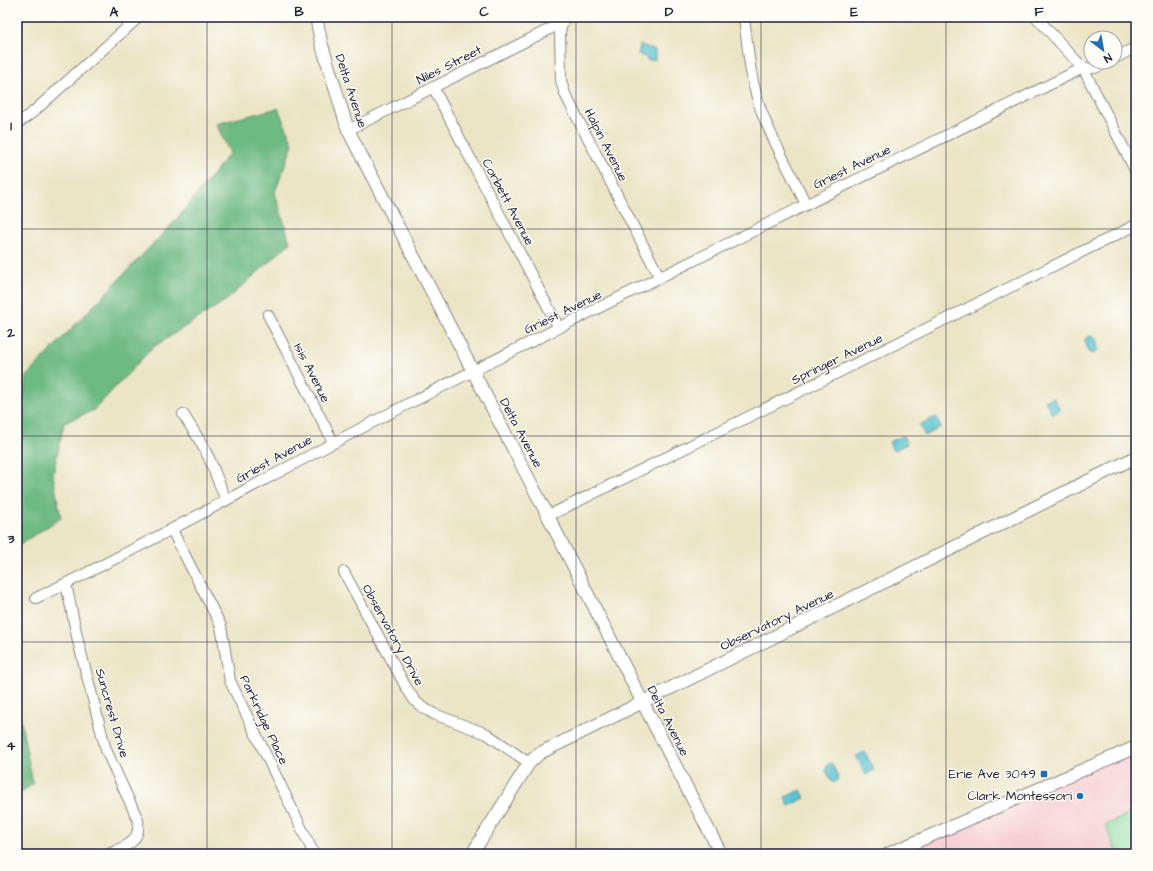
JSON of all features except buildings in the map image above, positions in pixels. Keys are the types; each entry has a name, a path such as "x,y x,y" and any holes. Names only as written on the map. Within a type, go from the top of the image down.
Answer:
{"street":[{"path":"17,124 32,113 139,17"},
{"name":"Delta Avenue","path":"316,17 321,42 348,130 721,854"},
{"path":"744,17 754,89 770,132 806,204"},
{"path":"1036,17 1083,68"},
{"name":"Niles Street","path":"348,130 563,20"},
{"name":"Halpin Avenue","path":"563,20 560,32 561,81 565,94 660,278"},
{"path":"1123,54 1136,47"},
{"name":"Griest Avenue","path":"36,598 172,530 333,442 472,371 806,204 1083,68"},
{"path":"1084,70 1136,172"},
{"name":"Corbett Avenue","path":"434,87 559,328"},
{"name":"Springer Avenue","path":"548,516 1136,225"},
{"name":"Isis Avenue","path":"268,315 333,442"},
{"path":"183,414 209,458 226,500"},
{"name":"Observatory Avenue","path":"472,854 529,763 540,754 1136,457"},
{"name":"Parkridge Place","path":"172,530 221,626 230,680 314,854"},
{"name":"Observatory Drive","path":"344,572 407,689 415,701 434,714 487,734 529,763"},
{"name":"Suncrest Drive","path":"66,584 78,641 106,750 138,820 139,826 135,838 128,845 109,854"},
{"path":"888,854 1136,747"}],"shaded area":[{"name":"Clark Montessori","path":"1136,747 1136,854 895,854"}],"green space":[{"path":"278,108 293,144 275,192 290,243 228,299 152,348 94,410 64,423 53,475 61,518 17,546 17,452 26,376 176,220 230,153 216,124"},
{"path":"17,701 33,784 17,795"},
{"path":"1136,811 1136,854 1117,854 1105,825"}],"water":[{"path":"640,45 655,50 655,60 647,60 647,58 638,54"},
{"path":"1093,336 1097,341 1098,350 1094,354 1088,352 1085,340 1087,337"},
{"path":"1053,397 1060,410 1052,414 1045,401"},
{"path":"936,417 941,427 925,436 919,425"},
{"path":"903,436 907,444 893,451 889,442"},
{"path":"865,752 874,770 866,775 856,756"},
{"path":"831,763 838,776 837,781 833,783 826,771 827,765"},
{"path":"801,790 805,798 789,806 785,797"}],"place":[{"name":"Erie Ave 3049","path":"1044,774"},
{"name":"Clark Montessori","path":"1080,796"}]}
